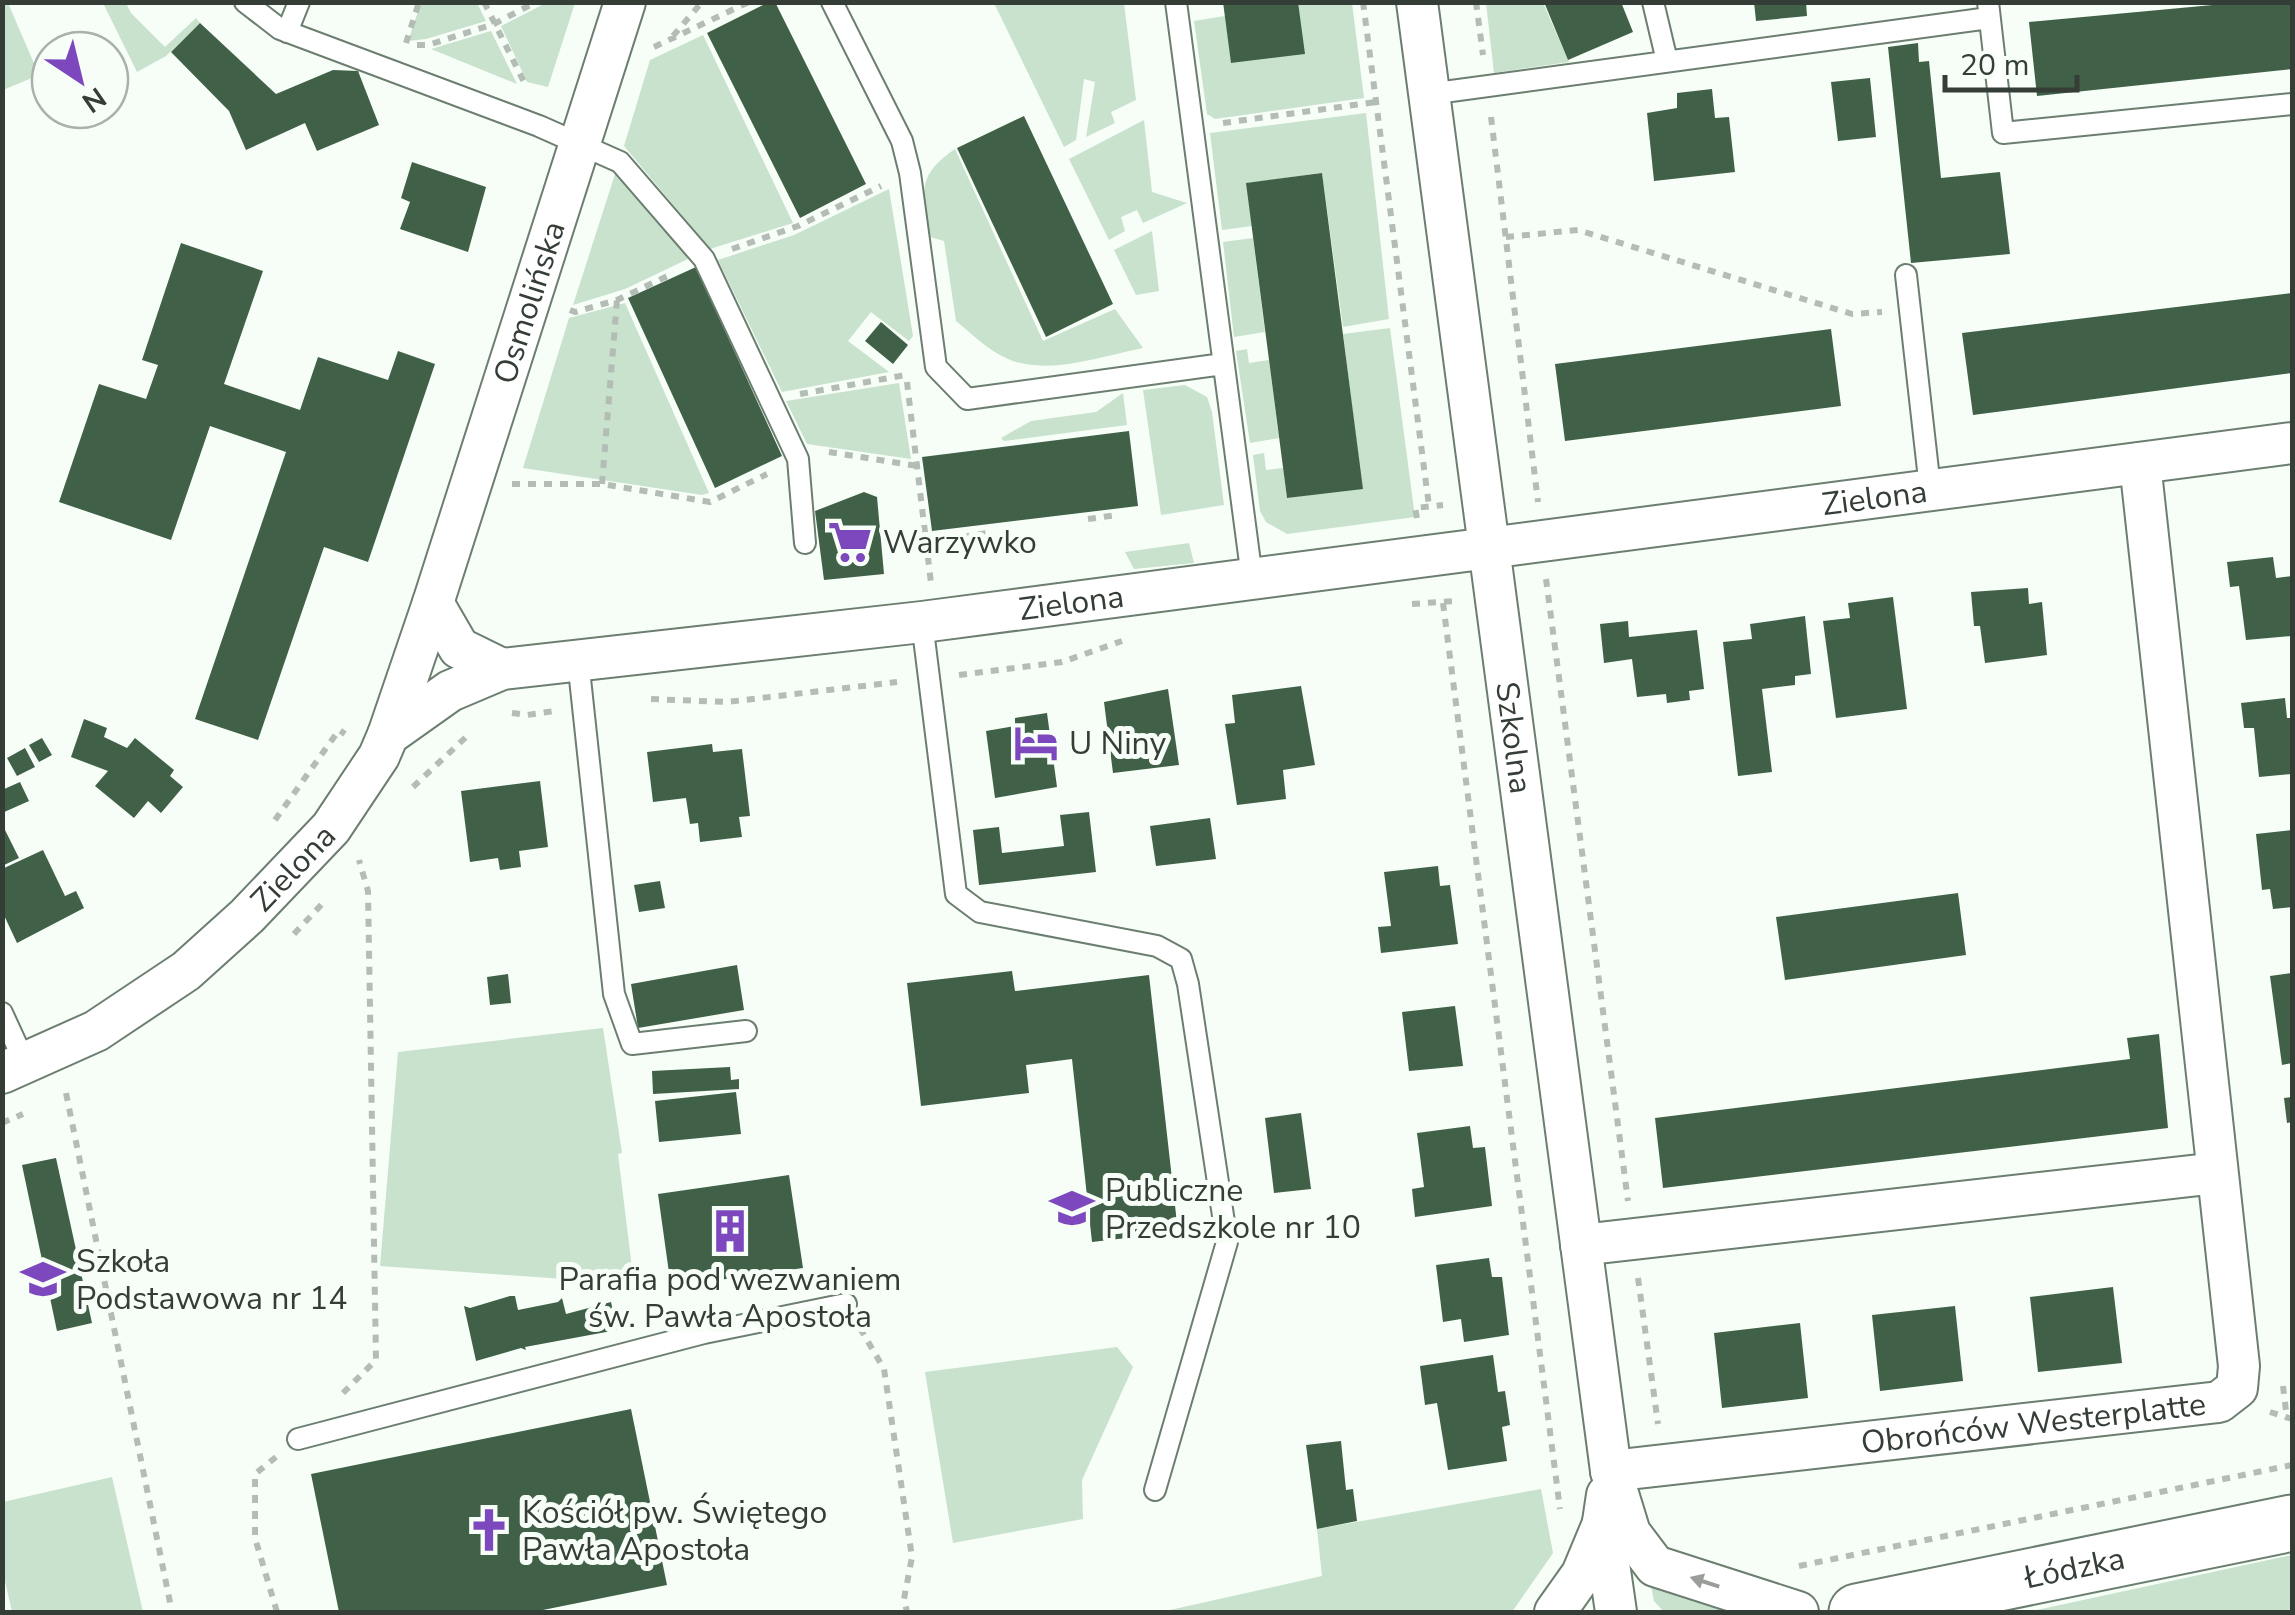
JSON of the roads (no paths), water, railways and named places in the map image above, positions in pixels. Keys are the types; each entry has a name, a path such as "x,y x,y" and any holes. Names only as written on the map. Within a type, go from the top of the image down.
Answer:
{"main road":[{"name":"Łódzka","path":"1857,1612 2292,1524"}],"street":[{"name":"Szkolna","path":"1417,2 1611,1472 1630,1533 1656,1566 1798,1612"},
{"name":"Osmolińska","path":"383,745 433,603 620,18"},
{"name":"Zielona","path":"14,1068 96,1031 186,971 247,916 331,828 383,745 450,691 502,669 929,621 2292,443"},
{"name":"Obrońców Westerplatte","path":"1611,1472 2219,1402 2237,1388 2239,1366 2140,463"},
{"path":"433,603 460,648 502,669"},
{"path":"1581,1245 2217,1173"},
{"name":"Szkolna","path":"1555,1612 1593,1554 1611,1472"},
{"name":"Szkolna","path":"1603,1522 1616,1612"}],"lane":[{"path":"245,2 287,32 580,142 620,162 704,259 794,450 806,543"},
{"path":"287,32 299,2"},
{"path":"832,2 902,141 910,173 936,367 967,399 1222,364"},
{"path":"1176,2 1252,578"},
{"path":"1654,2 1667,62"},
{"path":"1429,94 1667,62 1989,10 2003,133 2292,104"},
{"path":"1906,275 1930,488"},
{"path":"929,621 956,894 980,912 1157,946 1181,960 1188,984 1227,1242 1155,1490"},
{"path":"578,660 614,994 632,1044 746,1030"},
{"path":"2,1013 14,1068"},
{"path":"298,1440 704,1333 846,1304"}],"place":[{"name":"Warzywko","path":"850,542"},
{"name":"U Niny","path":"1036,743"},
{"name":"Publiczne Przedszkole nr 10","path":"1072,1208"},
{"name":"Parafia pod wezwaniem św. Pawła Apostoła","path":"730,1231"},
{"name":"Szkoła Podstawowa nr 14","path":"43,1279"},
{"name":"Kościół pw. Świętego Pawła Apostoła","path":"489,1530"}]}
